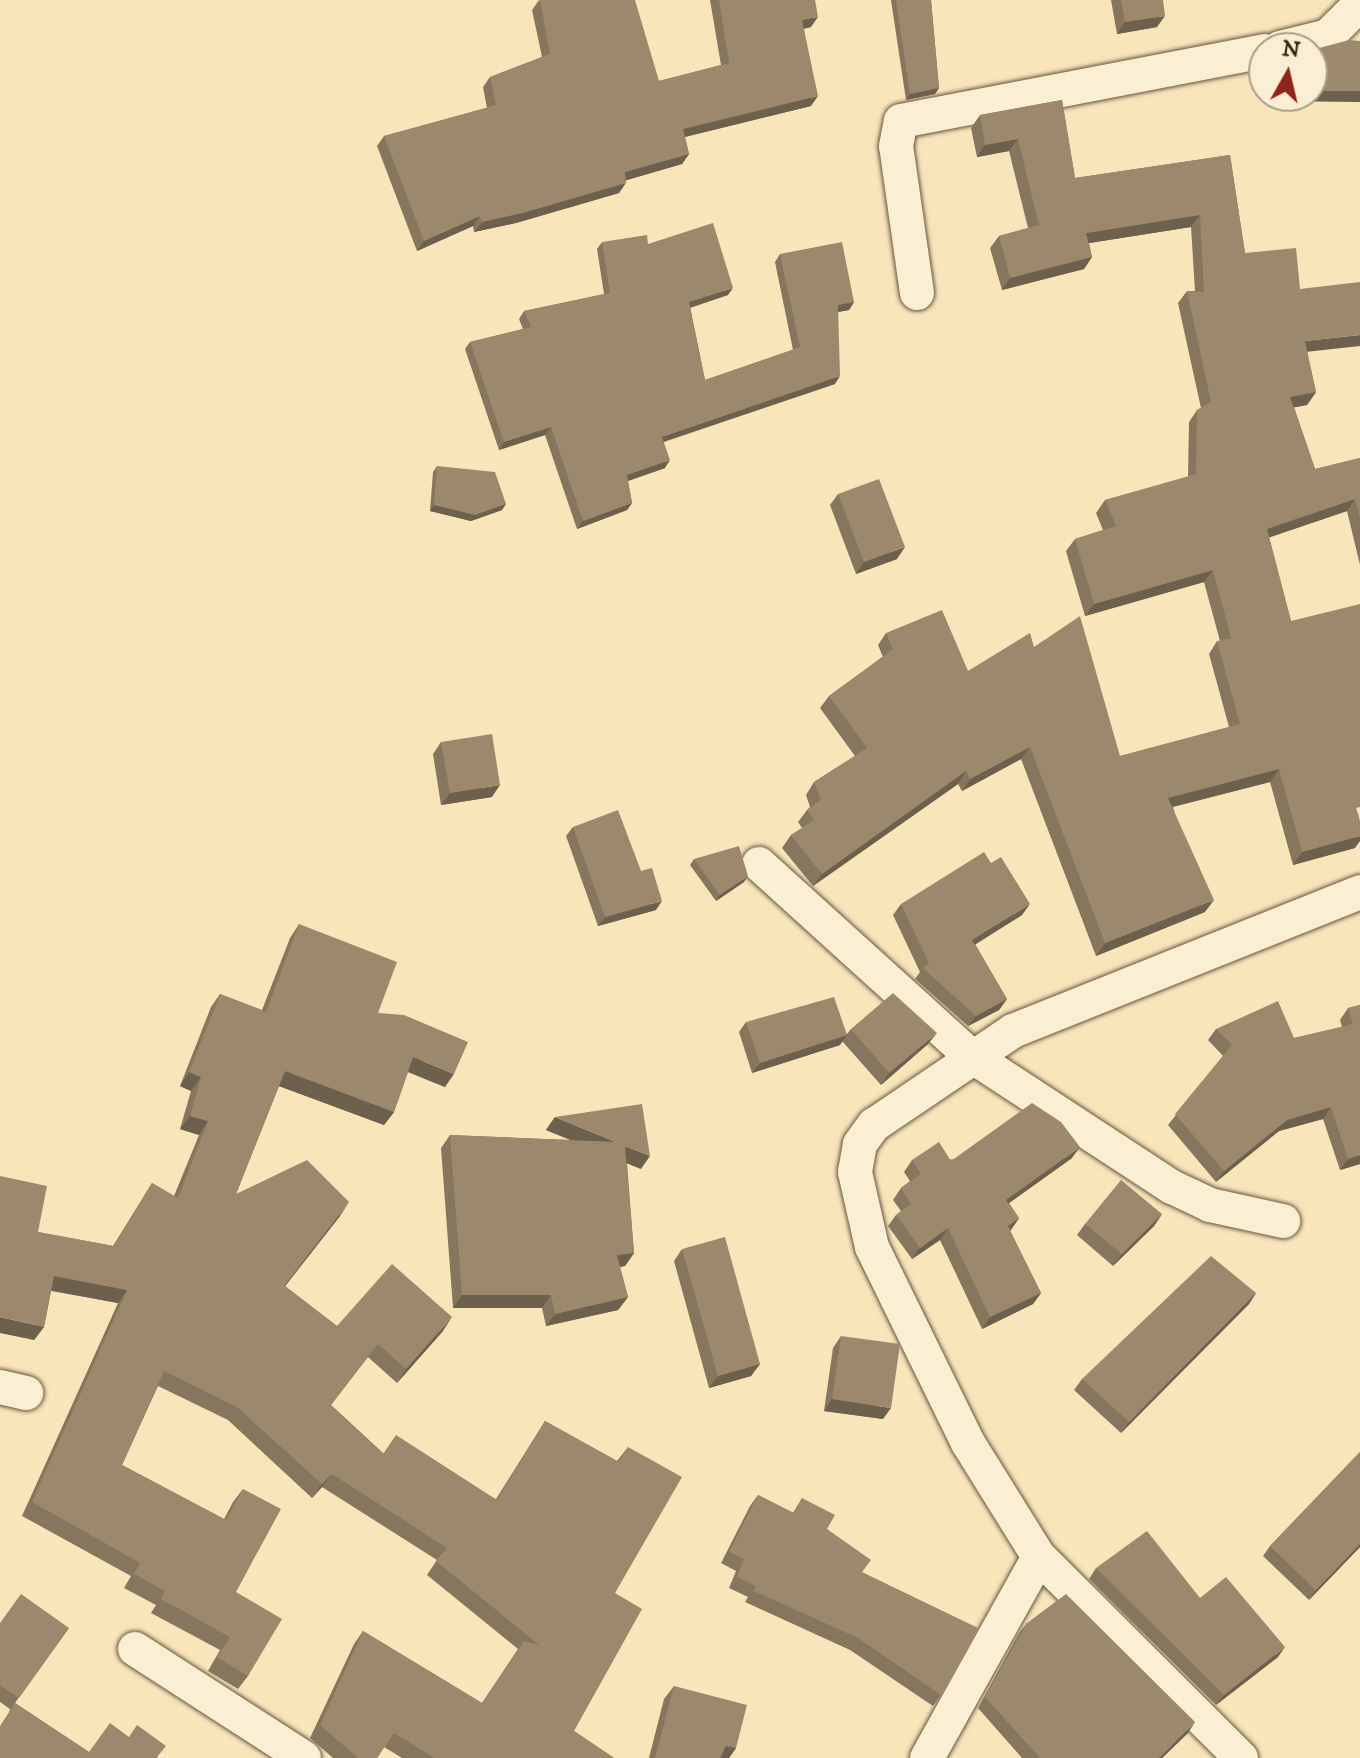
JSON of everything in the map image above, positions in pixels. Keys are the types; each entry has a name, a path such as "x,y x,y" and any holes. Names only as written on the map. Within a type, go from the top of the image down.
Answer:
{"street":[{"path":"1328,36 1360,4"},
{"path":"917,293 896,146 901,121 1248,54"},
{"path":"759,864 970,1055 1172,1187 1210,1205 1283,1221"},
{"path":"1241,1758 1039,1557 968,1443 872,1247 859,1203 860,1144 874,1125 970,1055 1013,1031 1360,892"},
{"path":"927,1758 1039,1557"},
{"path":"135,1649 304,1758"}],"building":[{"path":"540,0 635,0 659,81 729,63 719,0 815,0 818,17 802,20 818,96 683,129 689,154 625,172 626,183 523,213 482,222 480,216 424,241 384,136 496,105 490,77 550,54"},
{"path":"896,0 931,0 939,88 910,94"},
{"path":"1121,0 1163,0 1165,16 1125,22"},
{"path":"1349,40 1360,41 1360,91 1328,91 1328,46"},
{"path":"1062,100 1075,178 1230,155 1245,253 1296,248 1300,289 1360,282 1360,335 1305,341 1316,392 1290,397 1315,469 1360,458 1360,518 1355,499 1267,529 1291,621 1360,604 1360,807 1356,808 1360,836 1302,852 1279,769 1168,798 1214,900 1105,943 1030,747 970,779 966,771 822,874 791,835 814,820 807,810 821,800 814,782 867,748 829,696 893,649 886,633 942,610 968,671 1030,633 1034,647 1080,616 1120,756 1240,724 1217,641 1231,638 1213,570 1094,604 1075,539 1116,526 1105,500 1196,474 1197,410 1211,402 1187,291 1204,292 1200,215 1086,233 1092,257 1010,278 999,236 1039,225 1018,139 985,145 980,115"},
{"path":"713,223 733,288 689,302 705,380 800,347 780,254 842,242 854,302 838,305 840,376 662,437 670,460 627,475 632,503 583,521 551,427 504,442 470,342 531,327 524,311 610,293 602,242 647,235 648,244"},
{"path":"437,466 495,472 506,504 475,515 434,505"},
{"path":"879,479 905,547 864,562 838,494"},
{"path":"492,734 500,785 450,793 441,742"},
{"path":"618,810 641,871 652,868 662,901 605,917 573,827"},
{"path":"739,846 748,876 720,895 694,859"},
{"path":"984,852 991,863 1001,857 1030,904 972,940 1007,999 976,1016 923,968 929,963 901,904"},
{"path":"299,924 397,962 378,1013 404,1015 468,1042 454,1074 413,1057 394,1112 285,1071 236,1194 307,1160 349,1202 284,1286 337,1326 392,1264 452,1317 406,1369 378,1344 330,1405 383,1454 396,1435 497,1500 545,1421 619,1462 628,1447 682,1477 615,1593 642,1609 574,1731 614,1758 434,1758 394,1733 377,1758 358,1758 320,1725 363,1631 482,1703 524,1641 539,1645 436,1561 447,1548 332,1474 322,1484 237,1407 164,1371 122,1465 226,1520 243,1489 281,1509 236,1592 282,1619 248,1676 217,1657 230,1637 161,1599 165,1591 134,1574 140,1563 32,1502 127,1290 54,1276 44,1327 0,1317 0,1176 47,1186 38,1232 114,1246 152,1183 178,1198 208,1121 190,1116 201,1077 189,1072 220,994 266,1012"},
{"path":"893,993 937,1033 889,1073 851,1029"},
{"path":"834,997 847,1035 760,1063 746,1022"},
{"path":"1278,1001 1294,1038 1353,1024 1348,1008 1360,1005 1360,1155 1348,1159 1331,1107 1287,1120 1224,1171 1175,1114 1232,1045 1216,1029"},
{"path":"1032,1103 1061,1122 1080,1147 1006,1200 1019,1218 1008,1226 1041,1293 990,1317 948,1228 920,1248 896,1215 911,1204 901,1188 921,1174 912,1160 939,1142 951,1161"},
{"path":"642,1104 650,1156 625,1146 634,1253 617,1255 628,1297 555,1314 551,1295 462,1295 450,1135 616,1142 555,1117"},
{"path":"1121,1180 1162,1214 1122,1254 1085,1224"},
{"path":"725,1237 760,1364 718,1376 682,1249"},
{"path":"1211,1256 1256,1293 1129,1422 1082,1379"},
{"path":"841,1336 900,1344 891,1408 832,1399"},
{"path":"1360,1452 1360,1544 1316,1590 1270,1546"},
{"path":"758,1495 794,1513 802,1498 835,1515 827,1529 871,1560 862,1572 978,1628 941,1695 858,1638 754,1591 756,1586 737,1577 744,1559 729,1552"},
{"path":"1147,1531 1200,1598 1226,1577 1285,1647 1224,1695 1096,1568"},
{"path":"21,1594 69,1628 19,1698 0,1685 0,1623"},
{"path":"1066,1594 1195,1722 1159,1758 1040,1758 985,1697 1027,1623"},
{"path":"674,1686 747,1705 736,1748 726,1746 720,1758 655,1758"},
{"path":"15,1703 89,1752 110,1723 129,1737 137,1725 166,1746 158,1758 0,1758 0,1726"}]}
